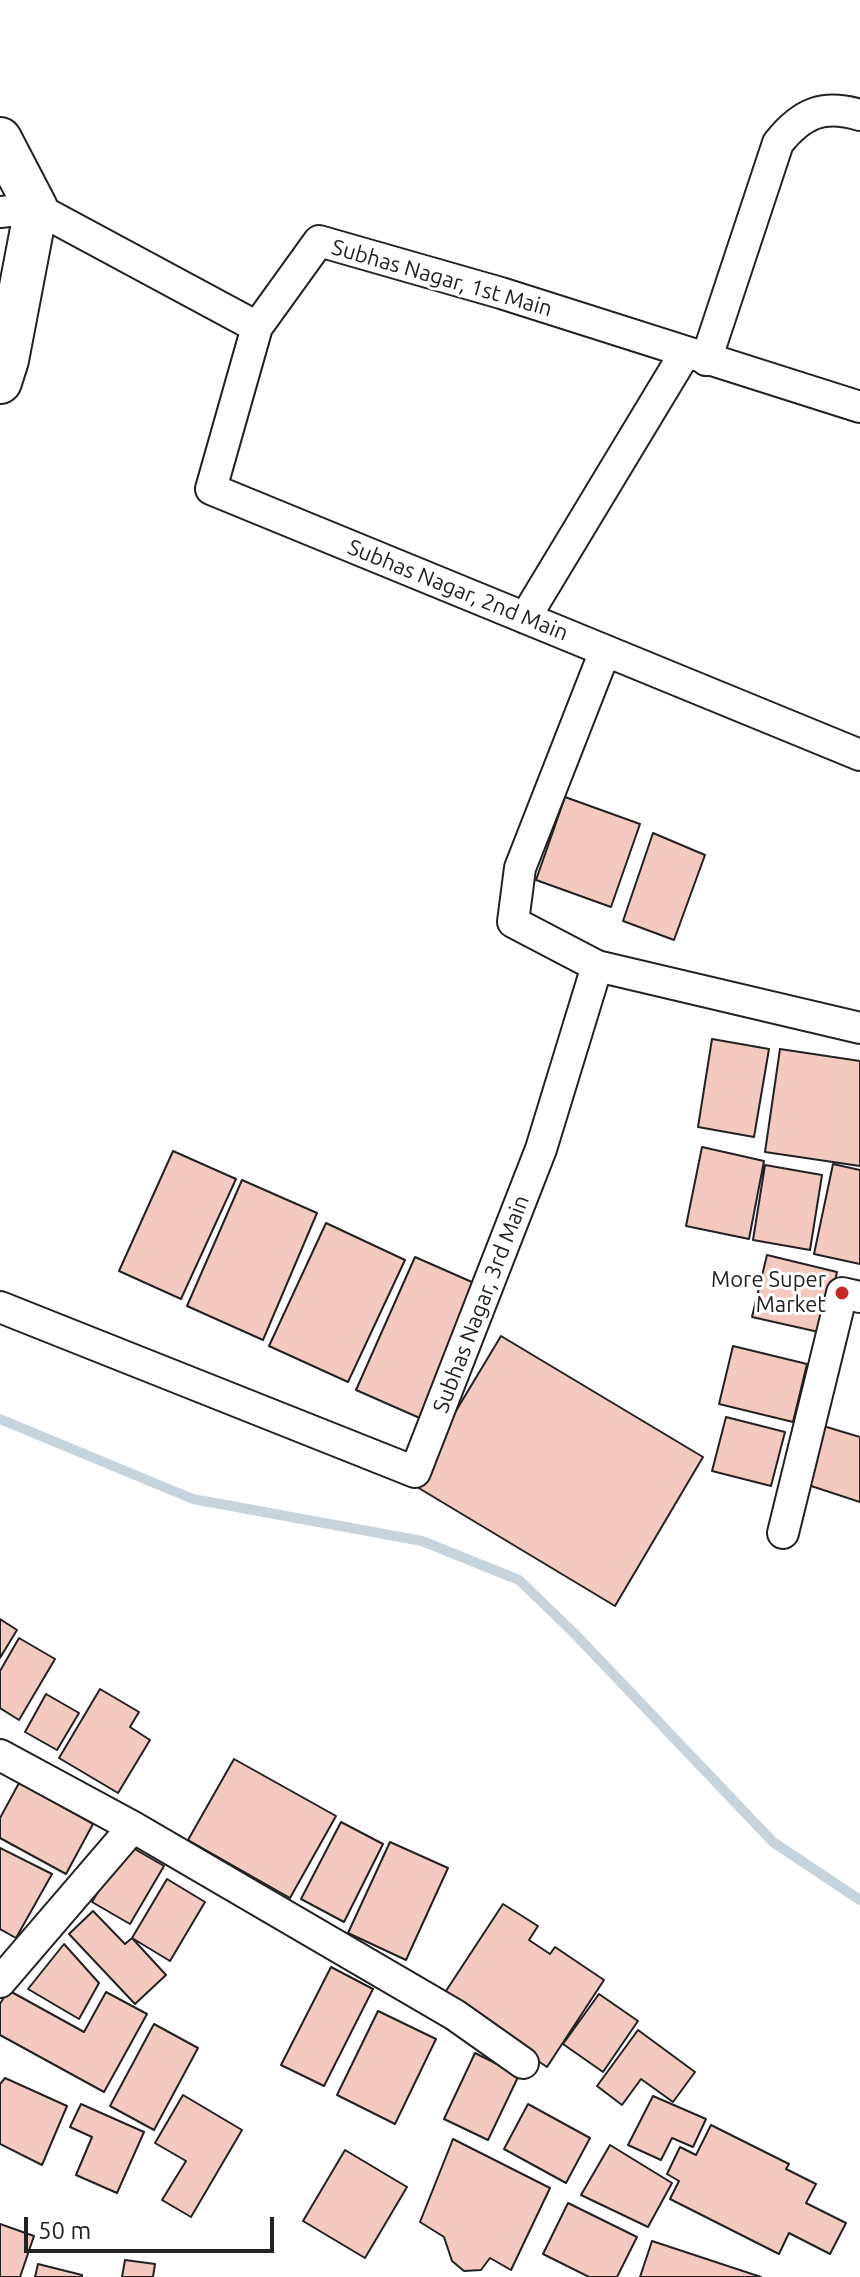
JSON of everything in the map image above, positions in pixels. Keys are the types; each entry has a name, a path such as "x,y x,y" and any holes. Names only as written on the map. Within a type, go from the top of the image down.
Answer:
{"main road":[{"path":"0,139 18,210 7,360 0,382"}],"street":[{"path":"525,618 695,356 778,143 801,121 820,110 840,109 860,115"},
{"path":"18,210 257,327"},
{"name":"Subhas Nagar, 1st Main","path":"257,327 319,241 501,293 860,407"},
{"name":"Subhas Nagar, 2nd Main","path":"257,327 211,489 860,755"},
{"path":"605,651 520,868 513,922 597,966 860,1028"},
{"name":"Subhas Nagar, 3rd Main","path":"0,1307 415,1472 541,1149 597,966"},
{"path":"783,1533 842,1293 860,1297"},
{"path":"0,1755 133,1827 455,2015 523,2063"},
{"path":"0,1982 133,1827"}],"building":[{"path":"565,797 640,824 611,907 536,880"},
{"path":"653,833 705,855 674,940 623,921"},
{"path":"712,1039 769,1049 754,1137 698,1127"},
{"path":"780,1049 860,1061 860,1166 765,1152"},
{"path":"702,1147 764,1161 749,1239 686,1226"},
{"path":"173,1151 236,1179 181,1299 119,1271"},
{"path":"833,1164 860,1170 860,1264 814,1254"},
{"path":"765,1165 822,1175 810,1250 753,1240"},
{"path":"242,1180 317,1213 263,1340 187,1306"},
{"path":"326,1223 405,1260 348,1382 269,1346"},
{"path":"767,1255 837,1272 823,1333 752,1317"},
{"path":"415,1257 481,1286 422,1419 356,1390"},
{"path":"501,1336 703,1457 615,1606 412,1484"},
{"path":"733,1346 807,1364 793,1422 719,1404"},
{"path":"726,1417 785,1432 771,1486 712,1471"},
{"path":"820,1425 860,1437 860,1502 802,1483"},
{"path":"0,1619 17,1630 0,1658"},
{"path":"19,1638 55,1659 19,1720 0,1708 0,1671"},
{"path":"100,1689 139,1712 130,1727 150,1740 118,1793 59,1758"},
{"path":"46,1694 79,1713 57,1750 25,1732"},
{"path":"234,1759 336,1816 290,1898 188,1840"},
{"path":"19,1783 93,1824 66,1874 0,1838 0,1818"},
{"path":"341,1822 383,1844 344,1922 301,1899"},
{"path":"390,1842 448,1868 406,1960 348,1933"},
{"path":"126,1844 164,1866 130,1924 92,1902"},
{"path":"0,1848 52,1874 16,1938 0,1929"},
{"path":"167,1879 205,1902 170,1961 132,1938"},
{"path":"503,1904 538,1926 529,1940 550,1954 555,1947 604,1980 547,2067 442,1997"},
{"path":"93,1911 125,1944 132,1938 166,1975 135,2004 69,1934"},
{"path":"64,1944 99,1983 79,2019 28,1989"},
{"path":"331,1967 373,1989 324,2086 281,2065"},
{"path":"8,1990 84,2032 106,1992 147,2014 104,2092 0,2035 0,2004"},
{"path":"599,1994 638,2021 603,2072 563,2044"},
{"path":"378,2011 436,2039 395,2124 337,2095"},
{"path":"154,2024 198,2048 154,2130 110,2106"},
{"path":"638,2030 695,2072 673,2102 641,2079 622,2105 597,2086"},
{"path":"475,2053 519,2075 488,2140 444,2119"},
{"path":"5,2078 67,2106 42,2165 0,2144 0,2084"},
{"path":"183,2095 242,2130 191,2217 162,2200 186,2161 155,2143"},
{"path":"653,2096 706,2119 693,2147 672,2138 661,2160 628,2145"},
{"path":"81,2104 144,2132 117,2193 76,2175 92,2137 70,2127"},
{"path":"528,2104 590,2138 566,2183 504,2149"},
{"path":"711,2125 789,2164 786,2169 816,2184 806,2203 846,2223 830,2254 789,2233 779,2254 670,2199 679,2181 667,2174 680,2147 696,2155"},
{"path":"453,2139 550,2188 511,2270 490,2258 481,2270 464,2271 452,2261 444,2237 420,2222"},
{"path":"610,2145 672,2183 648,2227 581,2195"},
{"path":"345,2150 407,2187 365,2258 303,2221"},
{"path":"568,2203 637,2237 617,2277 589,2277 543,2254"},
{"path":"0,2224 34,2236 20,2277 0,2277"},
{"path":"652,2241 761,2277 640,2277"},
{"path":"125,2260 155,2264 153,2277 122,2277"},
{"path":"38,2264 82,2275 82,2277 35,2277"}],"waterway":[{"path":"0,1419 193,1499 422,1541 519,1580 574,1633 773,1842 860,1900"}],"place":[{"name":"More Super Market","path":"842,1293"}]}
